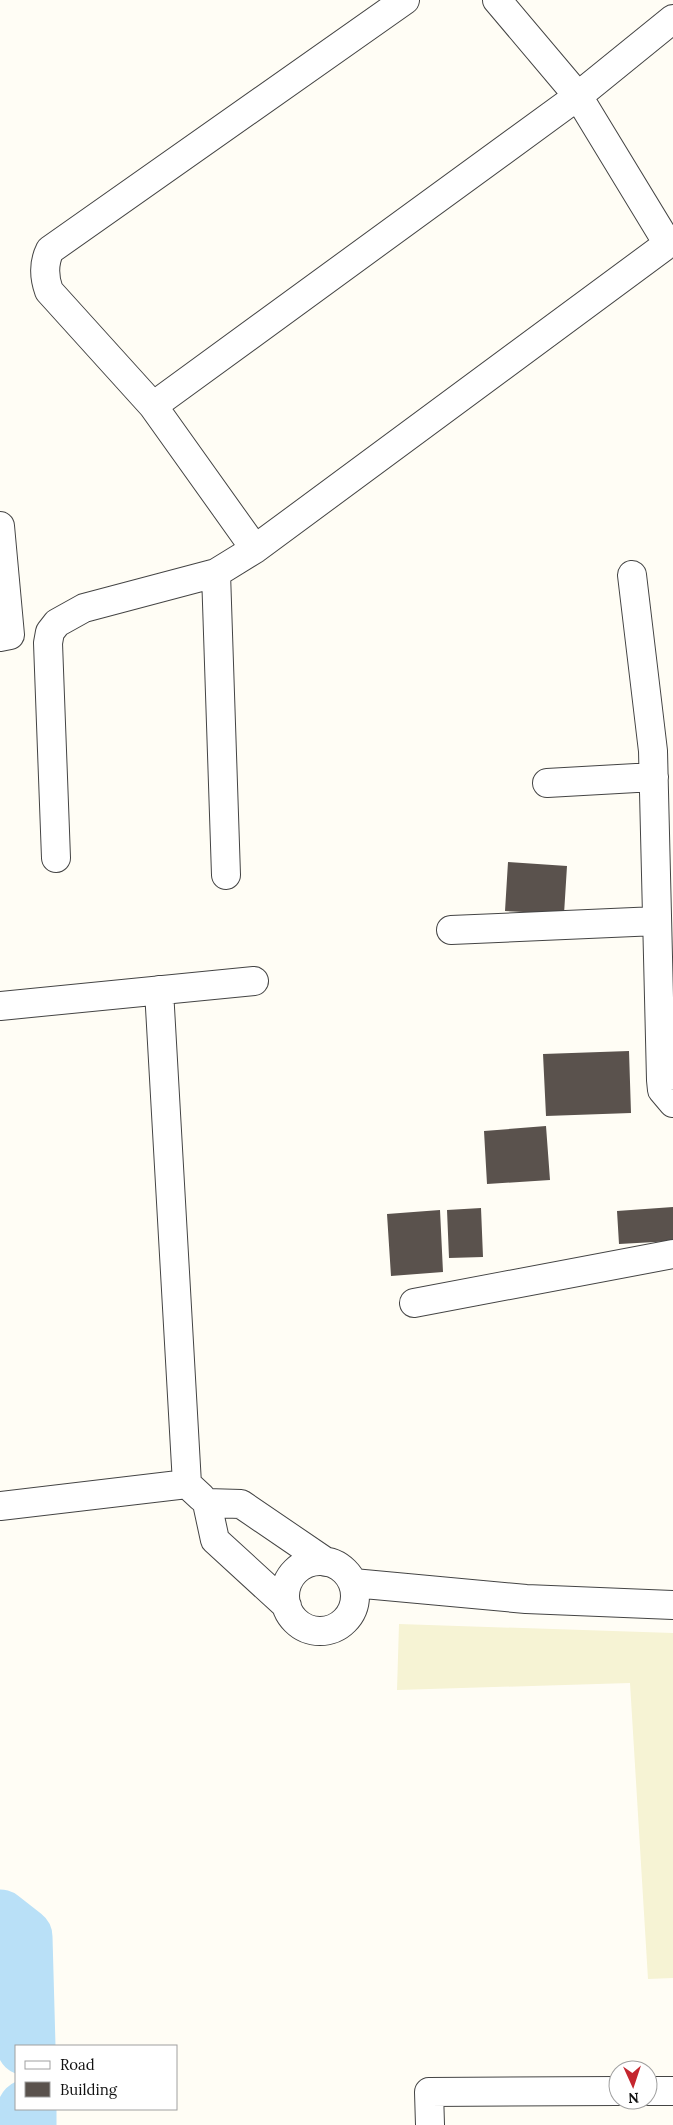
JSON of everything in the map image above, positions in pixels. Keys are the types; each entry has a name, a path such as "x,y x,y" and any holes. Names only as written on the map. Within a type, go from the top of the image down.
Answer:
{"street":[{"path":"255,549 153,406 50,290 45,269 46,257 50,250 405,0"},
{"path":"56,858 48,643 50,632 57,624 84,608 216,573 255,549 671,242 578,96 497,0"},
{"path":"153,406 578,96 673,19"},
{"path":"0,526 10,635 0,637"},
{"path":"216,573 226,875"},
{"path":"632,576 653,751 661,1080 662,1090 673,1103"},
{"path":"547,783 654,777"},
{"path":"451,930 657,922"},
{"path":"0,1006 254,981"},
{"path":"159,990 188,1484 207,1504 215,1540 287,1606"},
{"path":"414,1303 673,1254"},
{"path":"0,1506 188,1484"},
{"path":"207,1504 241,1504 326,1562 337,1566 347,1574 353,1584 355,1595 354,1607 348,1617 331,1630 309,1629 299,1624 287,1606 285,1596 288,1584 294,1574 303,1566 314,1562 326,1562"},
{"path":"353,1584 526,1599 673,1605"},
{"path":"430,2125 429,2092 608,2091"},
{"path":"658,2091 673,2091"}],"shaded area":[{"path":"399,1624 673,1633 673,1978 648,1979 630,1683 397,1690"}],"building":[{"path":"508,862 567,866 564,914 505,911"},
{"path":"629,1051 631,1113 546,1116 543,1054"},
{"path":"546,1126 550,1180 487,1184 484,1131"},
{"path":"673,1207 673,1241 619,1244 617,1211"},
{"path":"481,1208 483,1257 449,1258 447,1210"},
{"path":"440,1210 443,1272 391,1276 387,1214"}],"waterway":[{"path":"0,1919 23,1937 26,2045"},
{"path":"27,2110 27,2125"}]}
